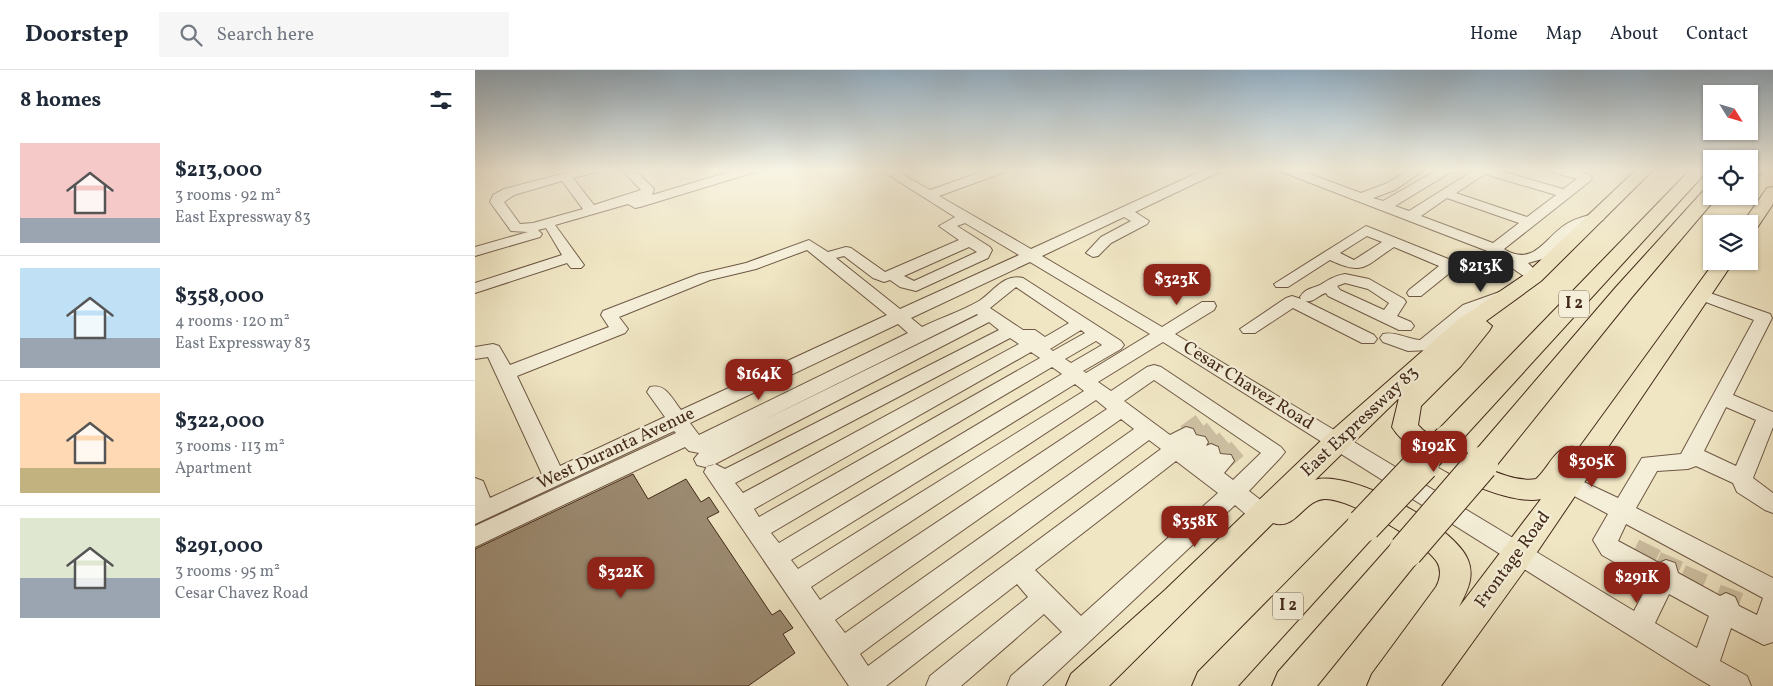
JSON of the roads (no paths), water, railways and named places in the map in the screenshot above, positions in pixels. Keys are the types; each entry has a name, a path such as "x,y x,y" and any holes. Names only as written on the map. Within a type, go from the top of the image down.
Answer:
{"highway":[{"path":"1664,206 1669,198"},
{"name":"I 2","path":"1212,686 1672,198"},
{"name":"I 2","path":"1292,686 1703,202"},
{"path":"1667,243 1712,205"}],"main road":[{"name":"East Expressway 83","path":"1084,686 1176,600 1337,441 1467,324 1524,284 1617,198"},
{"path":"1758,216 1771,199"},
{"name":"Frontage Road","path":"1419,686 1519,555 1719,270"},
{"path":"1524,284 1479,328 1453,362 1409,403 1405,427 1411,436 1487,479 1506,487 1528,492 1543,488 1594,424 1634,392"},
{"path":"1176,600 1244,551 1292,504 1305,495 1312,491 1327,488 1347,490 1371,501 1437,541 1452,557 1456,576 1443,606 1385,686"}],"street":[{"path":"498,198 497,202 515,228 534,227 629,198"},
{"path":"582,198 591,210"},
{"path":"475,252 654,198"},
{"name":"Cesar Chavez Road","path":"933,198 1028,256 1163,334 1639,630 1737,686"},
{"name":"West Duranta Avenue","path":"479,513 555,478 692,440 899,316 1151,198"},
{"path":"1364,198 1501,253 1522,264 1524,284 1469,309 1424,346 1409,346 1389,338"},
{"path":"1385,206 1398,198"},
{"path":"1458,198 1529,222"},
{"path":"1501,253 1529,222 1560,198"},
{"path":"1093,253 1106,240 1142,221 1123,211"},
{"path":"825,257 847,251 879,276 898,279 916,286 983,255 985,250 946,226 966,217"},
{"path":"1501,253 1528,260 1539,257 1572,226 1598,217"},
{"path":"475,288 574,261 552,229"},
{"path":"1282,284 1366,230 1389,244 1446,268 1475,275"},
{"path":"506,374 619,329 609,314 705,277 751,266 809,244 920,334"},
{"path":"1329,254 1353,265 1360,263 1389,244"},
{"path":"1340,277 1351,278 1382,290 1398,302 1395,309 1385,317 1345,299 1328,288 1328,285 1340,277"},
{"path":"875,296 898,279"},
{"path":"475,537 984,311 1006,286 1017,282 1115,345 1093,388 794,584"},
{"path":"1029,289 1003,302 999,308 1041,350"},
{"path":"1691,455 1764,318 1701,295"},
{"path":"1249,329 1292,301 1368,339"},
{"path":"817,617 1093,388 1163,334 1207,306"},
{"path":"984,311 1093,388 1186,447 1233,492 1263,514"},
{"path":"692,440 920,334 984,311"},
{"path":"721,481 1011,330"},
{"path":"475,353 493,350 555,478"},
{"path":"739,506 1041,350"},
{"path":"775,558 1093,388 1154,371 1223,424 1274,452 1261,467 1021,686"},
{"path":"657,392 865,686"},
{"path":"1741,478 1745,486 1773,504"},
{"path":"1569,483 1622,511 1659,556 1730,594 1773,591"},
{"path":"475,487 479,513"},
{"path":"1659,556 1730,594"},
{"path":"1639,630 1659,556"},
{"path":"1018,569 1081,633"},
{"path":"940,686 1045,598"}],"lane":[{"path":"1411,216 1441,198"},
{"path":"1415,293 1446,268"},
{"path":"1307,297 1316,290 1328,288"},
{"path":"1385,317 1405,326"},
{"path":"756,530 1041,350 1089,328"},
{"path":"1659,556 1610,548 1605,540 1650,464 1688,461 1691,455 1741,478 1769,422 1722,398"},
{"path":"865,686 1018,569 1186,447"},
{"path":"841,652 1186,447"},
{"path":"1704,667 1730,594 1764,633 1773,605"}],"tunnel":[{"path":"1186,434 1205,420"},
{"path":"1198,442 1217,427"},
{"path":"1211,452 1230,436"},
{"path":"1223,461 1243,444"},
{"path":"1643,559 1650,545"},
{"path":"1666,571 1672,557"},
{"path":"1691,584 1697,570"},
{"path":"1726,605 1732,589"}]}
